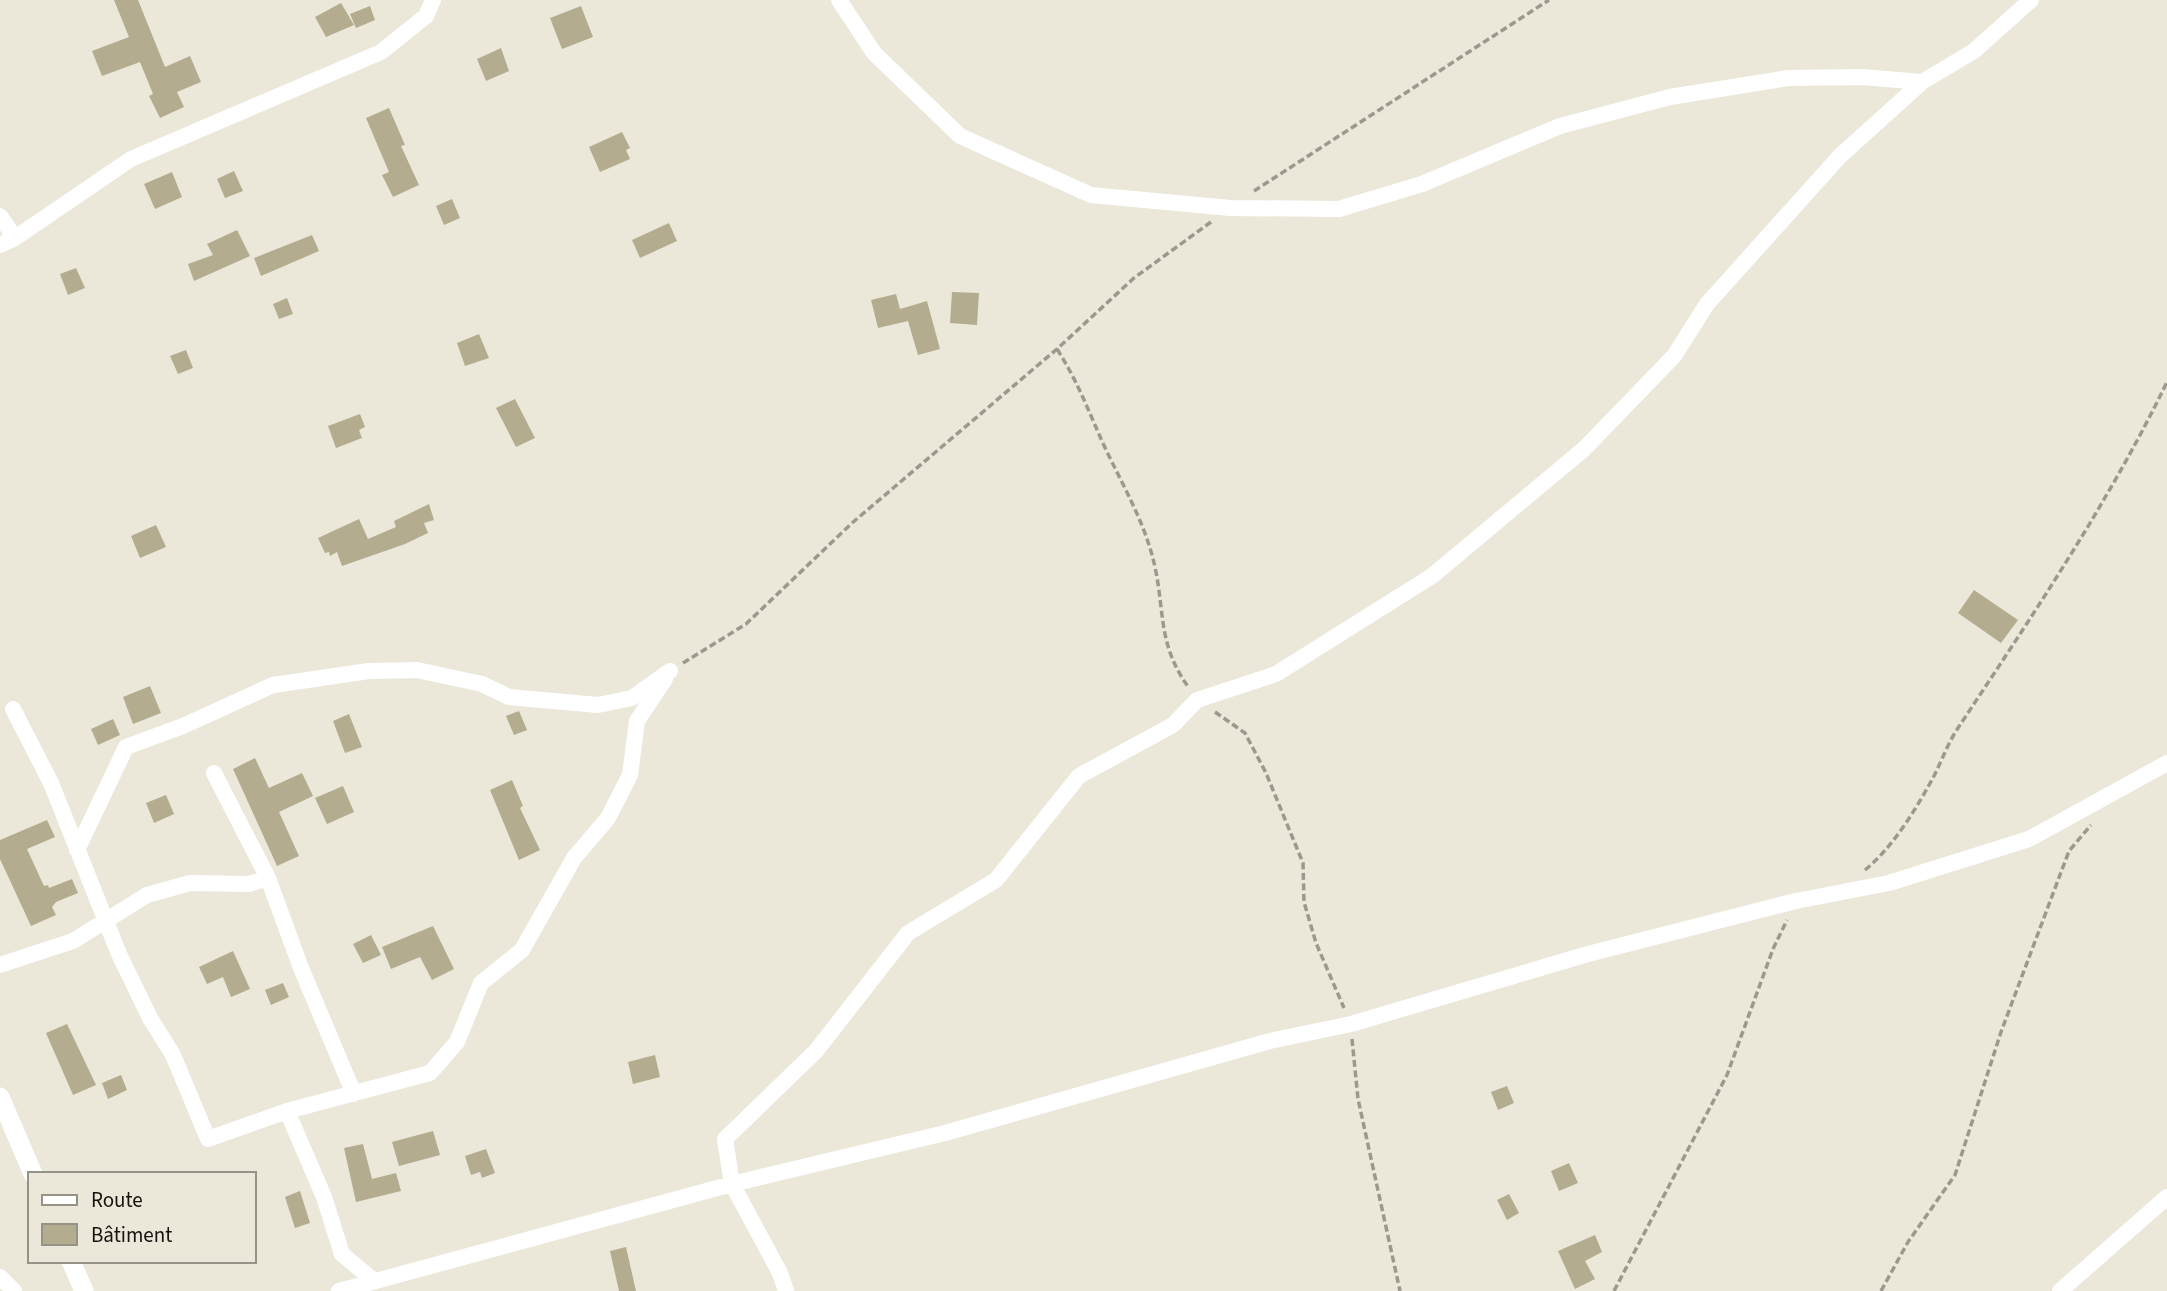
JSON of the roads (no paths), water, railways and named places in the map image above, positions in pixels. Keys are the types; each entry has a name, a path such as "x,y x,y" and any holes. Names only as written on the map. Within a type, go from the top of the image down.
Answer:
{"street":[{"path":"0,216 8,242 131,159 381,52 426,16 433,0"},
{"path":"839,0 874,53 960,136 1091,195 1230,208 1339,209 1422,184 1560,126 1670,97 1788,78 1862,77 1923,82"},
{"path":"786,1291 780,1273 732,1184 725,1139 816,1051 908,933 996,880 1079,776 1173,725 1197,700 1276,674 1432,576 1480,538 1594,439 1674,356 1707,304 1840,156 1923,82 1974,51 2031,0"},
{"path":"13,709 51,783 77,850 107,922 145,1007 173,1055 208,1139 287,1111 430,1073 457,1042 481,983 522,950 574,858 608,818 630,775 638,721 670,671 632,698 598,705 509,697 482,684 417,670 369,671 273,685 183,726 127,747 77,850"},
{"path":"339,1291 732,1184 945,1133 1270,1041 1351,1024 1588,954 1796,901 1889,883 2029,839 2167,763"},
{"path":"214,773 268,878 301,968 354,1094"},
{"path":"0,965 73,941 147,895 179,886 249,884 268,878"},
{"path":"0,1097 32,1172"},
{"path":"287,1111 324,1197 342,1254 374,1281"},
{"path":"2060,1291 2167,1197"},
{"path":"72,1263 84,1291"},
{"path":"0,1278 14,1291"}]}
